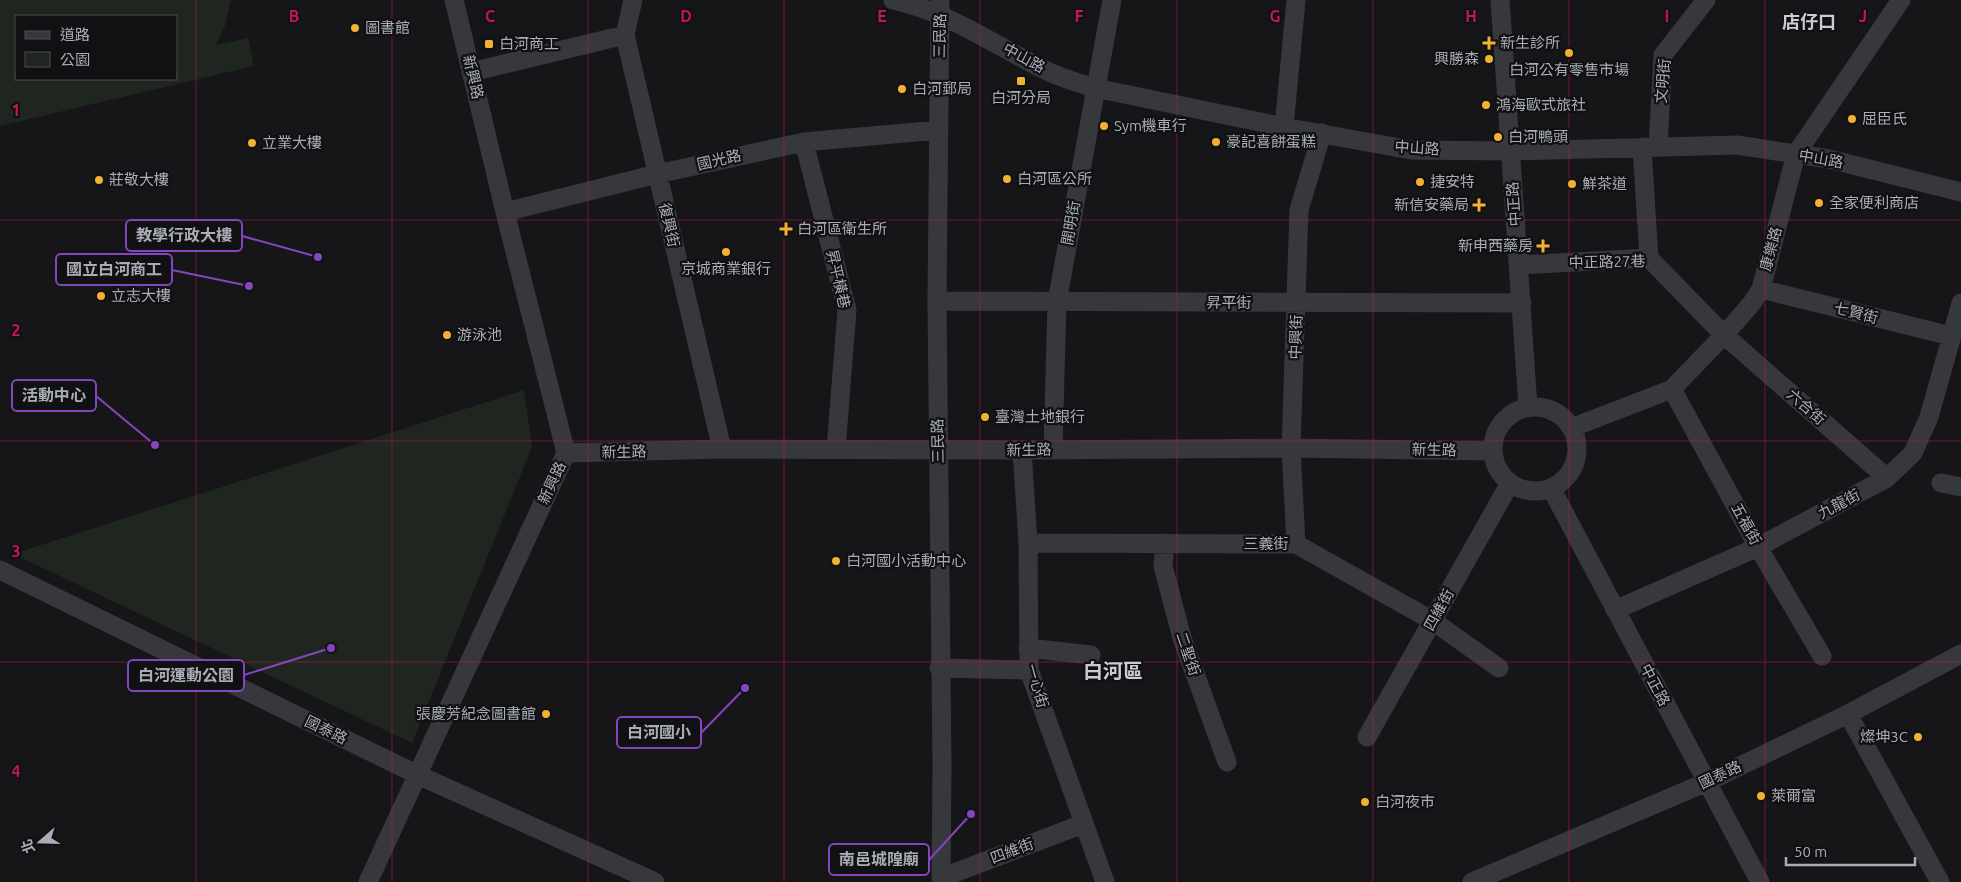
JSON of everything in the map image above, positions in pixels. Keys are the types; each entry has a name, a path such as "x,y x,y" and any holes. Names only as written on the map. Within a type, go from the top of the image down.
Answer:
{"street":[{"name":"新興路","path":"368,882 566,453 454,0"},
{"name":"復興街","path":"633,0 625,35 722,450"},
{"name":"中山路","path":"893,0 940,7 1044,70 1095,88 1322,134 1411,150 1510,150 1738,145 1829,158 1961,192"},
{"name":"開明街","path":"1054,449 1057,302 1112,0"},
{"path":"1284,126 1296,0"},
{"name":"中正路","path":"1500,0 1528,407"},
{"name":"文明街","path":"1649,258 1650,147 1663,55 1706,0"},
{"name":"康樂路","path":"1571,428 1672,389 1752,303 1761,289 1796,154 1891,4"},
{"name":"三民路","path":"940,7 936,301 939,450 939,668 942,765 941,880"},
{"path":"471,72 625,35"},
{"name":"國光路","path":"505,212 656,174 804,142 938,130"},
{"name":"中興街","path":"1296,544 1291,448 1299,210 1322,134"},
{"name":"昇平橫巷","path":"804,142 847,310 836,449"},
{"name":"中正路27巷","path":"1519,265 1649,258 1724,335"},
{"name":"七賢街","path":"1761,289 1951,336"},
{"name":"昇平街","path":"936,301 1522,302"},
{"name":"九龍街","path":"1615,610 1758,547 1887,478 1913,453 1929,417 1961,302"},
{"name":"六合街","path":"1724,335 1887,478"},
{"name":"五福街","path":"1672,389 1758,547 1822,656"},
{"path":"1528,407 1541,407 1553,411 1563,418 1571,428 1576,439 1577,451 1570,473 1562,482 1541,491 1530,491 1510,483 1501,474 1495,463 1493,451 1494,438 1506,418 1528,407"},
{"name":"新生路","path":"566,453 836,449 1291,448 1493,451"},
{"name":"一心街","path":"1022,450 1028,543 1029,670 1105,882"},
{"name":"四維街","path":"1367,737 1510,483"},
{"path":"1940,483 1961,488"},
{"name":"中正路","path":"1551,488 1760,882"},
{"name":"三義街","path":"1028,543 1296,544 1433,621 1499,668"},
{"name":"二聖街","path":"1165,543 1163,566 1182,638 1226,762"},
{"name":"國泰路","path":"0,570 625,876 655,882"},
{"path":"1028,648 1091,655"},
{"name":"國泰路","path":"1472,882 1707,782 1848,714 1961,654"},
{"path":"939,668 1029,670"},
{"path":"1848,714 1940,882"},
{"name":"四維街","path":"941,880 1083,824"}],"green space":[{"path":"0,0 231,0 225,26 216,45 248,38 254,66 0,126"},
{"path":"524,390 532,447 412,743 13,554"}],"place":[{"name":"圖書館","path":"355,28"},
{"name":"新生診所","path":"1489,43"},
{"name":"白河商工","path":"489,44"},
{"name":"白河公有零售市場","path":"1569,53"},
{"name":"興勝森","path":"1489,59"},
{"name":"白河分局","path":"1021,81"},
{"name":"白河郵局","path":"902,89"},
{"name":"鴻海歐式旅社","path":"1486,105"},
{"name":"屈臣氏","path":"1852,119"},
{"name":"Sym機車行","path":"1104,126"},
{"name":"白河鴨頭","path":"1498,137"},
{"name":"豪記喜餅蛋糕","path":"1216,142"},
{"name":"立業大樓","path":"252,143"},
{"name":"白河區公所","path":"1007,179"},
{"name":"莊敬大樓","path":"99,180"},
{"name":"捷安特","path":"1420,182"},
{"name":"鮮茶道","path":"1572,184"},
{"name":"全家便利商店","path":"1819,203"},
{"name":"新信安藥局","path":"1479,205"},
{"name":"白河區衛生所","path":"786,229"},
{"name":"新申西藥房","path":"1543,246"},
{"name":"京城商業銀行","path":"726,252"},
{"name":"教學行政大樓","path":"318,257"},
{"name":"國立白河商工","path":"249,286"},
{"name":"立志大樓","path":"101,296"},
{"name":"游泳池","path":"447,335"},
{"name":"臺灣土地銀行","path":"985,417"},
{"name":"活動中心","path":"155,445"},
{"name":"白河國小活動中心","path":"836,561"},
{"name":"白河運動公園","path":"331,648"},
{"name":"白河國小","path":"745,688"},
{"name":"張慶芳紀念圖書館","path":"546,714"},
{"name":"燦坤3C","path":"1918,737"},
{"name":"萊爾富","path":"1761,796"},
{"name":"白河夜市","path":"1365,802"},
{"name":"南邑城隍廟","path":"971,814"}],"district":[{"name":"店仔口","path":"1809,22"},
{"name":"白河區","path":"1113,671"}]}
